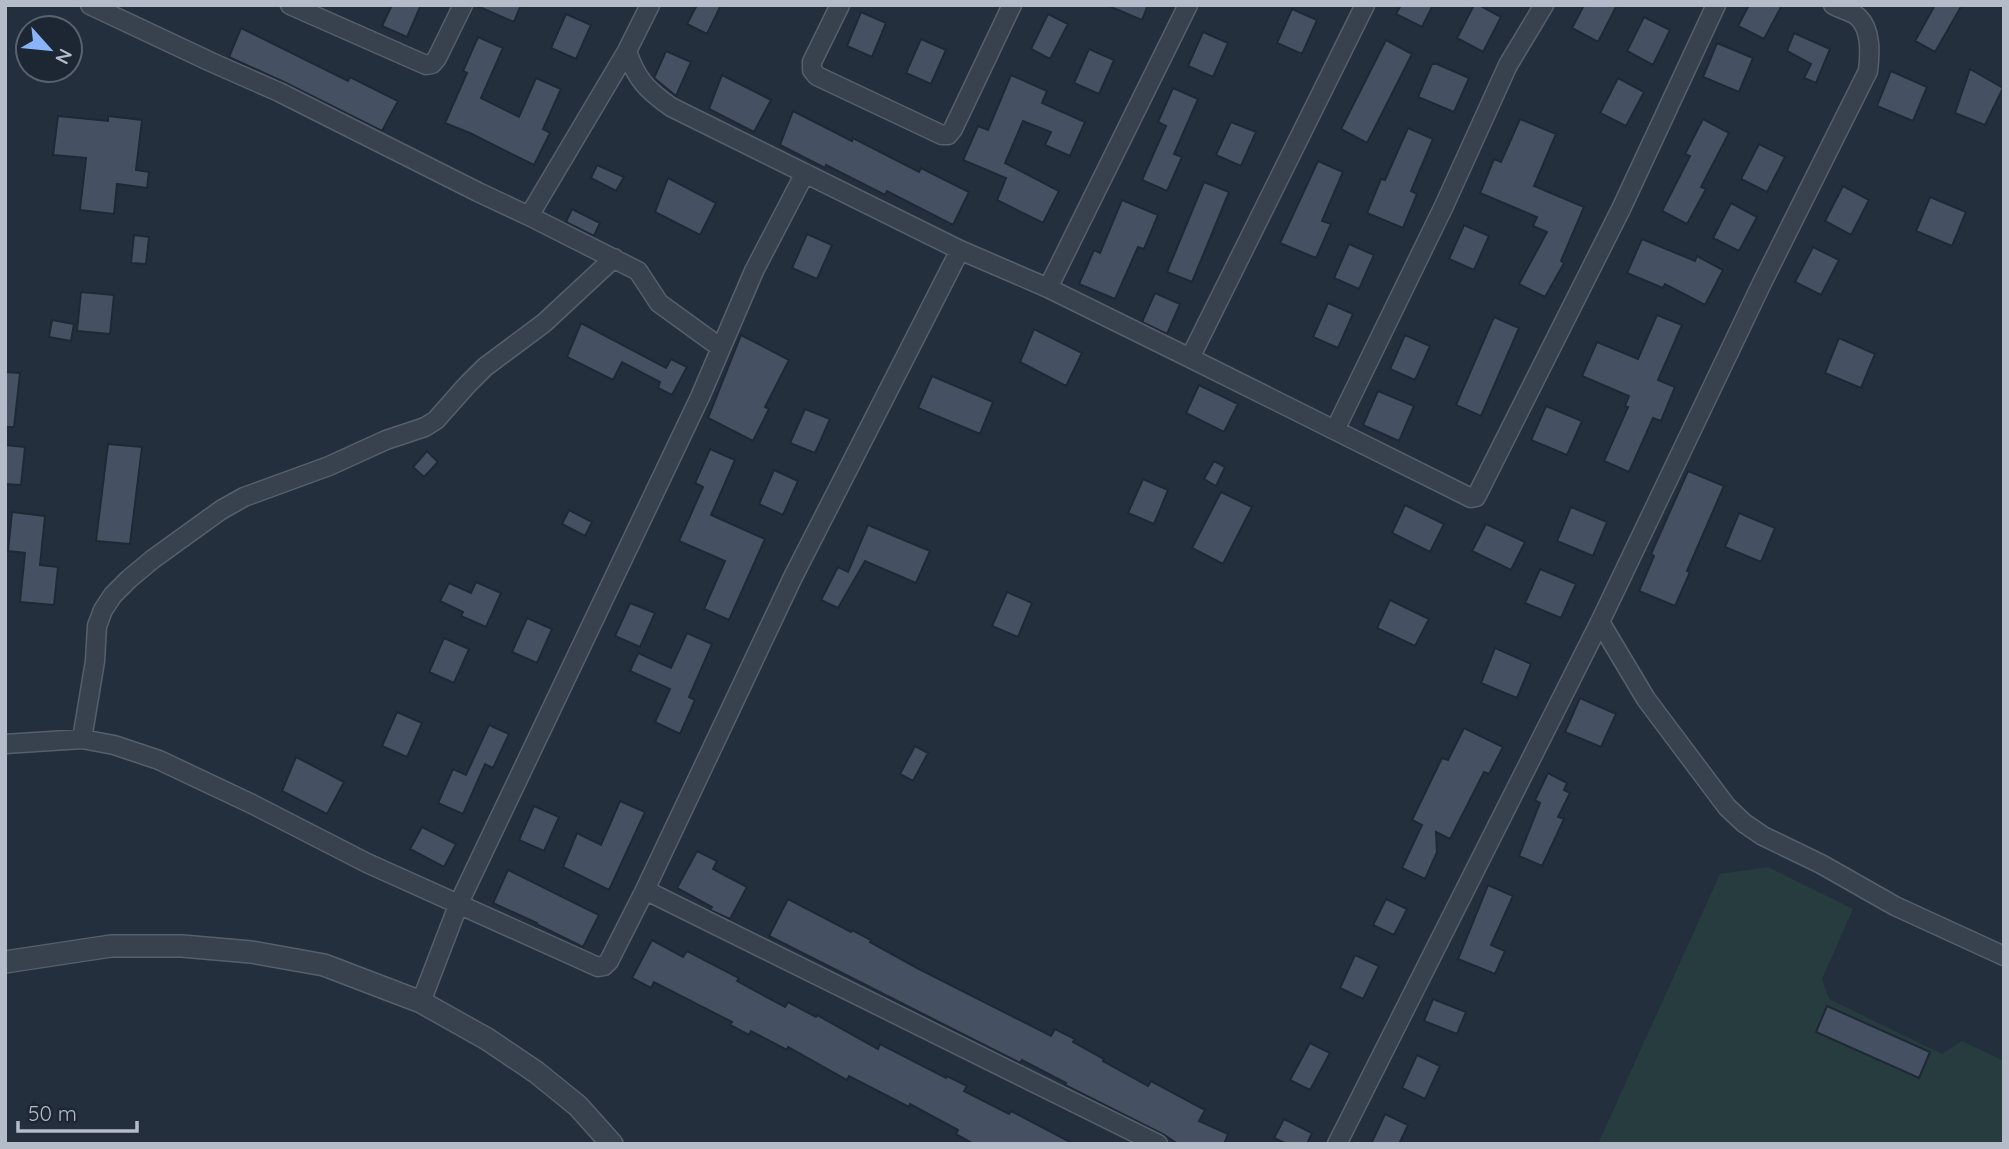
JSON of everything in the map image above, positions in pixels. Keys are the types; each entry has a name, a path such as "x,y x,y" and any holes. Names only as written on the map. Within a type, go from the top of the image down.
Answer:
{"street":[{"path":"90,5 279,92 638,271 659,303 721,348"},
{"path":"294,6 426,65 432,64 437,58 463,5"},
{"path":"529,216 627,51 650,5"},
{"path":"840,5 812,62 812,70 817,75 942,135 948,135 953,129 1012,5"},
{"path":"1048,288 1188,5"},
{"path":"1190,358 1365,5"},
{"path":"1335,430 1426,243 1508,65 1544,5"},
{"path":"627,51 638,78 671,107 960,250 1048,288 1471,498 1476,497 1621,209 1716,5"},
{"path":"1337,1144 1600,622 1762,283 1868,71 1870,51 1862,11 1833,5"},
{"path":"421,1002 459,903 700,397 754,271 805,173"},
{"path":"6,741 82,739 114,745 159,760 367,863 598,967 604,966 645,890 793,578 960,250"},
{"path":"82,739 95,661 97,626 113,595 129,579 221,510 244,497 329,466 436,420 485,367 544,323 614,258"},
{"path":"1600,622 1646,699 1727,807 1744,823 1763,836 1821,864 1895,906 2004,957"},
{"path":"645,890 1158,1144"},
{"path":"5,962 111,946 182,946 237,951 324,965 421,1002 487,1040 536,1072 578,1107 612,1144"}],"green space":[{"path":"1768,867 1853,909 1822,979 1829,999 1942,1054 1962,1041 2004,1061 2004,1144 1598,1144 1720,874"}],"building":[{"path":"392,5 421,5 407,37 382,26"},
{"path":"475,5 521,5 514,22"},
{"path":"697,5 721,5 707,34 687,24"},
{"path":"1106,5 1148,5 1142,20"},
{"path":"1401,5 1433,5 1422,27 1396,14"},
{"path":"1474,5 1501,17 1483,52 1457,38"},
{"path":"1584,5 1617,5 1598,42 1572,28"},
{"path":"1749,5 1782,5 1764,39 1738,26"},
{"path":"1935,5 1962,5 1935,52 1915,41"},
{"path":"1292,9 1317,20 1302,54 1277,43"},
{"path":"861,12 886,23 872,57 847,46"},
{"path":"566,14 591,25 576,59 551,48"},
{"path":"1048,14 1068,24 1050,59 1031,49"},
{"path":"1644,17 1670,30 1653,65 1627,51"},
{"path":"241,28 348,81 350,77 398,101 382,131 229,57"},
{"path":"1203,32 1228,43 1213,77 1188,66"},
{"path":"1794,33 1830,49 1816,83 1804,78 1811,64 1787,51"},
{"path":"478,37 503,48 481,98 519,117 536,78 561,89 543,129 550,133 534,165 445,123 467,73 463,71"},
{"path":"921,39 946,50 931,84 906,73"},
{"path":"1386,40 1412,54 1367,143 1341,129"},
{"path":"1717,43 1753,58 1739,92 1703,77"},
{"path":"1089,49 1114,60 1099,94 1074,83"},
{"path":"666,51 691,62 676,96 654,78"},
{"path":"1432,64 1469,78 1454,112 1418,97"},
{"path":"1970,69 2003,88 1985,125 1955,113"},
{"path":"1891,71 1927,87 1913,121 1877,106"},
{"path":"722,75 771,100 754,132 709,109"},
{"path":"1011,75 1047,91 1042,103 1085,122 1070,156 1045,145 1051,132 1023,121 1005,163 1059,191 1043,223 997,200 1006,178 963,160 978,126 988,130"},
{"path":"1618,78 1644,92 1626,126 1600,113"},
{"path":"1173,88 1198,99 1174,154 1182,157 1167,191 1142,180 1166,126 1158,122"},
{"path":"793,111 919,172 921,168 969,192 953,225 887,191 885,195 780,145"},
{"path":"58,116 108,121 108,116 142,120 136,170 149,172 147,188 117,184 114,214 80,210 86,158 53,155"},
{"path":"1520,119 1556,134 1534,186 1584,207 1561,261 1564,263 1545,297 1519,284 1547,232 1533,226 1537,217 1480,193 1494,159 1501,162"},
{"path":"1703,119 1729,133 1701,187 1706,189 1687,224 1662,211 1690,156 1685,154"},
{"path":"1231,122 1256,132 1241,166 1216,155"},
{"path":"1408,128 1433,139 1411,191 1417,194 1403,228 1367,213 1381,179 1385,180"},
{"path":"1759,144 1785,157 1767,192 1741,179"},
{"path":"1318,161 1343,172 1322,221 1331,224 1316,258 1280,243"},
{"path":"597,165 624,177 616,191 591,178"},
{"path":"668,178 716,203 700,235 655,212"},
{"path":"1204,182 1229,192 1192,282 1167,272"},
{"path":"1843,186 1869,200 1851,235 1825,221"},
{"path":"1930,197 1966,212 1952,246 1916,231"},
{"path":"1122,200 1158,215 1144,249 1138,247 1115,299 1079,284 1094,250 1100,253"},
{"path":"1731,203 1757,217 1739,251 1713,238"},
{"path":"572,209 600,223 594,236 566,222"},
{"path":"1464,225 1489,236 1474,270 1449,259"},
{"path":"807,234 832,245 817,279 792,268"},
{"path":"134,235 149,237 146,264 131,263"},
{"path":"1642,239 1695,261 1697,256 1723,270 1705,305 1665,284 1663,288 1627,273"},
{"path":"1349,244 1374,255 1359,289 1334,278"},
{"path":"1813,247 1839,260 1821,295 1795,282"},
{"path":"81,292 114,295 110,334 77,331"},
{"path":"1155,293 1180,304 1167,334 1142,322"},
{"path":"1328,303 1353,314 1338,348 1313,337"},
{"path":"1657,315 1682,325 1658,380 1675,387 1661,421 1653,418 1629,472 1604,461 1628,407 1625,406 1629,396 1582,376 1597,342 1638,359"},
{"path":"1494,317 1519,328 1481,416 1456,405"},
{"path":"52,320 74,324 71,341 49,337"},
{"path":"581,323 666,368 671,359 687,367 672,395 658,388 660,382 622,362 613,380 567,357"},
{"path":"1034,329 1082,353 1066,386 1020,362"},
{"path":"741,335 789,360 765,407 769,409 753,441 708,418"},
{"path":"1405,335 1430,346 1415,380 1390,369"},
{"path":"1839,338 1875,354 1861,388 1825,373"},
{"path":"5,372 20,373 14,427 5,427"},
{"path":"932,376 993,402 980,434 918,408"},
{"path":"1199,385 1238,404 1224,432 1186,413"},
{"path":"1378,391 1414,406 1399,441 1363,425"},
{"path":"1546,406 1582,421 1567,455 1531,440"},
{"path":"805,409 830,419 815,453 790,443"},
{"path":"108,444 142,447 130,544 96,541"},
{"path":"5,445 25,447 21,485 5,484"},
{"path":"710,449 735,460 711,515 765,539 729,620 704,609 725,561 679,541 703,487 695,483"},
{"path":"427,451 438,462 424,477 413,467"},
{"path":"1214,461 1225,467 1216,486 1204,479"},
{"path":"774,470 798,481 783,515 759,504"},
{"path":"1688,471 1724,486 1687,571 1690,572 1675,606 1639,591 1654,556 1651,554"},
{"path":"1143,479 1168,490 1154,524 1128,513"},
{"path":"1221,492 1252,507 1223,564 1192,548"},
{"path":"1405,505 1444,524 1430,552 1392,533"},
{"path":"1571,507 1607,522 1593,556 1557,541"},
{"path":"569,510 592,522 585,536 562,524"},
{"path":"12,512 45,516 40,565 58,567 54,605 20,602 25,553 8,551"},
{"path":"1739,513 1775,528 1761,562 1725,547"},
{"path":"1486,524 1525,542 1511,570 1472,551"},
{"path":"868,525 930,551 916,583 865,561 838,608 821,600 838,567 848,572"},
{"path":"1540,569 1576,584 1561,618 1525,603"},
{"path":"476,582 501,593 486,627 461,616 463,612 440,601 449,583 471,593"},
{"path":"1007,592 1032,603 1018,637 992,626"},
{"path":"1390,600 1429,619 1415,646 1377,628"},
{"path":"630,603 655,613 640,647 615,636"},
{"path":"527,618 552,629 537,663 512,652"},
{"path":"687,633 712,644 689,697 695,700 680,734 655,722 670,689 630,671 638,653 671,668"},
{"path":"444,638 469,649 454,683 429,672"},
{"path":"1495,648 1531,664 1517,698 1481,683"},
{"path":"1580,698 1616,714 1601,747 1565,732"},
{"path":"397,712 422,723 407,757 382,746"},
{"path":"489,725 509,734 493,768 485,764 463,814 438,803 453,769 466,775"},
{"path":"1464,728 1503,747 1489,774 1484,772 1450,839 1436,832 1437,852 1425,879 1402,868 1422,825 1412,820 1442,758 1448,760"},
{"path":"915,746 928,753 913,781 900,774"},
{"path":"296,757 344,782 327,814 282,791"},
{"path":"1548,773 1567,783 1564,790 1570,793 1558,817 1564,819 1542,866 1519,856 1540,803 1535,800"},
{"path":"620,801 645,812 609,890 563,867 577,833 601,845"},
{"path":"534,806 559,817 544,851 519,840"},
{"path":"422,827 456,844 444,867 410,849"},
{"path":"697,851 717,861 713,869 747,887 730,919 710,910 712,907 677,888"},
{"path":"508,870 599,915 583,947 493,903"},
{"path":"1488,885 1513,896 1491,945 1505,951 1495,974 1458,959"},
{"path":"788,899 1051,1036 1055,1029 1075,1039 1073,1042 1148,1086 1151,1081 1205,1110 1199,1121 1228,1134 1224,1144 1178,1144 1022,1060 1020,1063 769,936"},
{"path":"1386,899 1407,909 1394,935 1373,925"},
{"path":"652,940 683,957 687,951 739,978 737,981 785,1007 788,1002 878,1049 880,1044 946,1078 947,1076 967,1086 964,1091 1009,1114 1011,1111 1074,1144 974,1144 956,1134 958,1130 910,1104 909,1107 849,1076 847,1080 788,1047 787,1050 751,1031 749,1035 730,1025 732,1022 654,982 651,988 632,978"},
{"path":"1355,955 1379,966 1363,999 1340,988"},
{"path":"1433,999 1466,1012 1457,1034 1424,1021"},
{"path":"1827,1006 1930,1052 1919,1078 1816,1032"},
{"path":"1310,1043 1330,1053 1310,1090 1290,1080"},
{"path":"1417,1055 1440,1066 1425,1099 1402,1088"},
{"path":"1385,1114 1408,1125 1399,1144 1371,1144"},
{"path":"1284,1119 1312,1133 1307,1144 1287,1144 1274,1138"}]}
